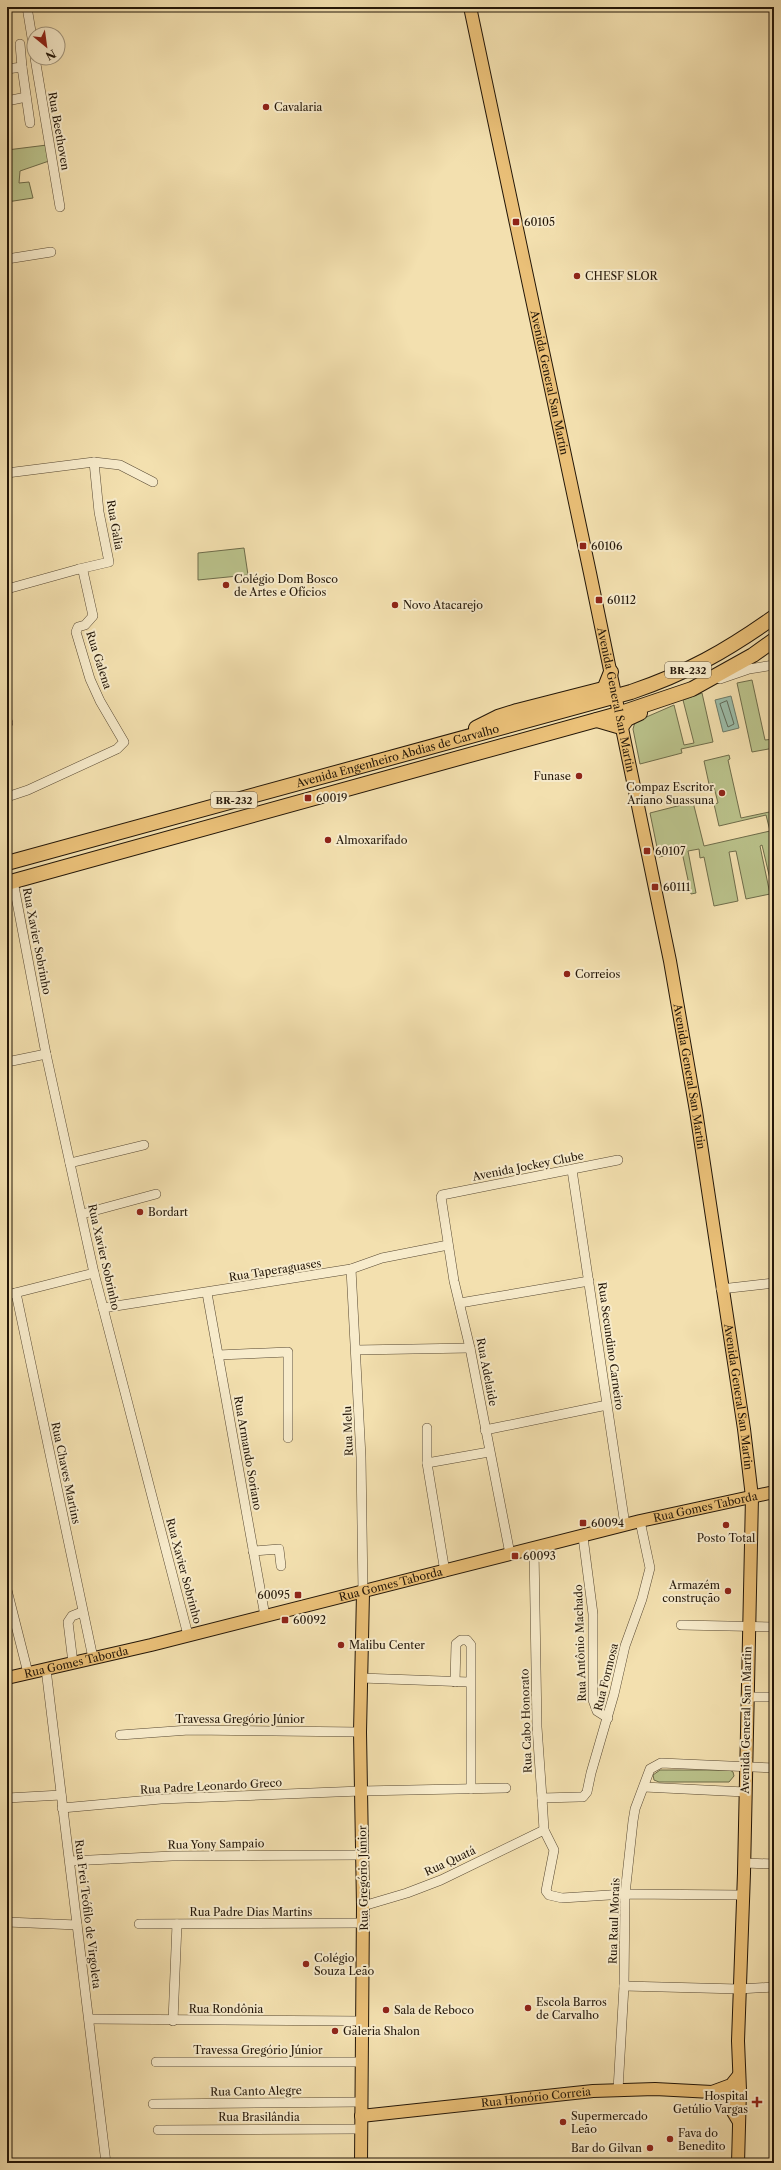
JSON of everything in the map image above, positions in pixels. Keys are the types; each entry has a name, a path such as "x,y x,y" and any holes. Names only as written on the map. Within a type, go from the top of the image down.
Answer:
{"highway":[{"name":"Avenida Engenheiro Abdias de Carvalho","path":"7,863 586,705 608,693 640,689 687,671 733,646 774,617"},
{"name":"Avenida Engenheiro Abdias de Carvalho","path":"10,882 596,720 619,721 639,710 686,692 743,667 774,640"},
{"path":"733,646 732,659 743,667"},
{"path":"686,692 711,673 733,646"},
{"path":"611,672 621,683 640,689"},
{"path":"438,764 462,738 482,724 498,717 608,693 608,682 611,672"}],"main road":[{"name":"Avenida General San Martin","path":"470,7 611,672"},
{"name":"Avenida General San Martin","path":"608,693 619,721 679,1016 699,1129 721,1289 744,1429 752,1497 746,1697 744,1862 739,1989 740,2125 738,2163"},
{"name":"Rua Gomes Taborda","path":"7,1678 363,1593 640,1521 774,1492"},
{"name":"Rua Gregório Júnior","path":"361,2163 360,2062 364,1906 360,1732 363,1593"},
{"name":"Rua Honório Correia","path":"361,2116 618,2090 712,2092 731,2085 739,2075"},
{"path":"712,2092 730,2105 740,2125"}],"street":[{"path":"28,7 31,26"},
{"path":"20,44 30,123"},
{"name":"Rua Beethoven","path":"36,66 60,207"},
{"path":"7,69 22,67"},
{"path":"7,101 26,97"},
{"path":"7,259 51,252"},
{"path":"7,473 94,462 120,466 153,482"},
{"name":"Rua Galia","path":"80,569 109,562 99,512 94,462"},
{"path":"7,589 80,569"},
{"name":"Rua Galena","path":"7,797 28,790 116,750 123,744 123,740 100,701 90,678 76,632 78,627 85,625 93,616 84,573 80,569"},
{"path":"743,667 774,665"},
{"name":"Rua Xavier Sobrinho","path":"10,882 94,1273 188,1635"},
{"path":"7,1062 46,1054"},
{"path":"70,1162 144,1145"},
{"name":"Avenida Jockey Clube","path":"442,1195 618,1160"},
{"name":"Rua Secundino Carneiro","path":"572,1170 625,1525"},
{"path":"82,1214 156,1194"},
{"name":"Rua Adelaide","path":"442,1195 440,1199 448,1245 470,1348 510,1554"},
{"name":"Rua Taperaguases","path":"103,1308 207,1293 351,1269 382,1258 448,1245"},
{"name":"Rua Melu","path":"351,1269 356,1350 363,1593"},
{"path":"12,1294 94,1273"},
{"path":"460,1302 589,1281"},
{"path":"721,1289 774,1283"},
{"name":"Rua Armando Soriano","path":"207,1293 265,1616"},
{"name":"Rua Chaves Martins","path":"12,1294 92,1658"},
{"path":"356,1350 470,1348"},
{"path":"218,1355 288,1352 288,1438"},
{"path":"485,1430 607,1405"},
{"path":"426,1428 427,1463 446,1572"},
{"path":"427,1463 489,1452"},
{"name":"Rua Formosa","path":"542,1798 579,1798 586,1795 608,1718 623,1651 642,1599 650,1568 640,1521"},
{"name":"Rua Antônio Machado","path":"583,1537 593,1614 593,1700 597,1711 608,1718"},
{"path":"253,1551 278,1549 281,1566"},
{"name":"Rua Cabo Honorato","path":"534,1549 537,1727 544,1830 554,1850 545,1888 549,1895 558,1897 625,1894"},
{"path":"7,1590 28,1673"},
{"path":"73,1663 68,1622 72,1616 82,1612"},
{"path":"681,1625 774,1627"},
{"path":"454,1682 456,1644 461,1640 467,1640 471,1645 471,1789"},
{"name":"Rua Frei Teófilo de Virgoleta","path":"46,1669 106,2163"},
{"path":"361,1678 470,1682"},
{"path":"746,1697 774,1697"},
{"name":"Travessa Gregório Júnior","path":"120,1735 189,1730 360,1732"},
{"name":"Rua Raul Morais","path":"618,2090 624,1986 625,1894 635,1809 650,1770 661,1763 746,1767"},
{"path":"746,1767 774,1768"},
{"name":"Rua Padre Leonardo Greco","path":"62,1808 161,1799 361,1791 506,1788"},
{"path":"644,1788 745,1792"},
{"path":"7,1798 61,1795"},
{"name":"Rua Quatá","path":"364,1906 407,1893 441,1880 544,1830"},
{"name":"Rua Yony Sampaio","path":"70,1861 172,1856 362,1855"},
{"path":"744,1862 774,1864"},
{"path":"625,1894 743,1895"},
{"path":"7,1922 77,1925"},
{"name":"Rua Padre Dias Martins","path":"139,1924 363,1923"},
{"path":"173,2021 176,1924"},
{"path":"624,1986 739,1989 774,1987"},
{"name":"Rua Rondônia","path":"89,2019 173,2021 362,2021"},
{"name":"Travessa Gregório Júnior","path":"156,2062 360,2062"},
{"name":"Rua Canto Alegre","path":"153,2104 360,2102"},
{"name":"Rua Brasilândia","path":"158,2130 361,2129"}],"green space":[{"path":"47,145 49,161 20,171 19,183 29,182 33,198 7,202 7,150"},
{"path":"244,548 248,575 198,580 198,553"},
{"path":"752,680 765,740 774,739 774,748 752,752 737,683"},
{"path":"702,693 713,742 681,749 682,753 640,764 633,729 635,722 674,705 684,745 694,743 683,700"},
{"path":"729,755 730,759 728,760 741,818 774,811 774,896 762,845 760,846 770,894 746,899 736,851 729,852 738,901 714,906 704,857 700,858 699,849 688,851 696,893 691,894 682,852 659,857 650,813 693,802 704,846 770,831 766,815 719,826 714,804 718,803 713,783 709,784 704,761"},
{"path":"660,1770 730,1770 733,1772 734,1776 729,1782 659,1782 654,1780 653,1775"}],"water":[{"path":"731,696 739,728 723,732 715,700"}],"place":[{"name":"Cavalaria","path":"266,107"},
{"name":"60105","path":"516,222"},
{"name":"CHESF SLOR","path":"577,276"},
{"name":"60106","path":"583,546"},
{"name":"Colégio Dom Bosco de Artes e Ofícios","path":"226,585"},
{"name":"60112","path":"599,600"},
{"name":"Novo Atacarejo","path":"395,605"},
{"name":"Funase","path":"579,776"},
{"name":"Compaz Escritor Ariano Suassuna","path":"722,793"},
{"name":"60019","path":"308,798"},
{"name":"Almoxarifado","path":"328,840"},
{"name":"60107","path":"647,851"},
{"name":"60111","path":"655,887"},
{"name":"Correios","path":"567,974"},
{"name":"Bordart","path":"140,1212"},
{"name":"60094","path":"583,1523"},
{"name":"Posto Total","path":"726,1525"},
{"name":"60093","path":"515,1556"},
{"name":"Armazém construção","path":"728,1591"},
{"name":"60095","path":"298,1595"},
{"name":"60092","path":"285,1620"},
{"name":"Malibu Center","path":"341,1645"},
{"name":"Colégio Souza Leão","path":"306,1964"},
{"name":"Escola Barros de Carvalho","path":"528,2008"},
{"name":"Sala de Reboco","path":"386,2010"},
{"name":"Galeria Shalon","path":"335,2031"},
{"name":"Hospital Getúlio Vargas","path":"757,2102"},
{"name":"Supermercado Leão","path":"563,2122"},
{"name":"Fava do Benedito","path":"670,2139"},
{"name":"Bar do Gilvan","path":"650,2148"}]}
